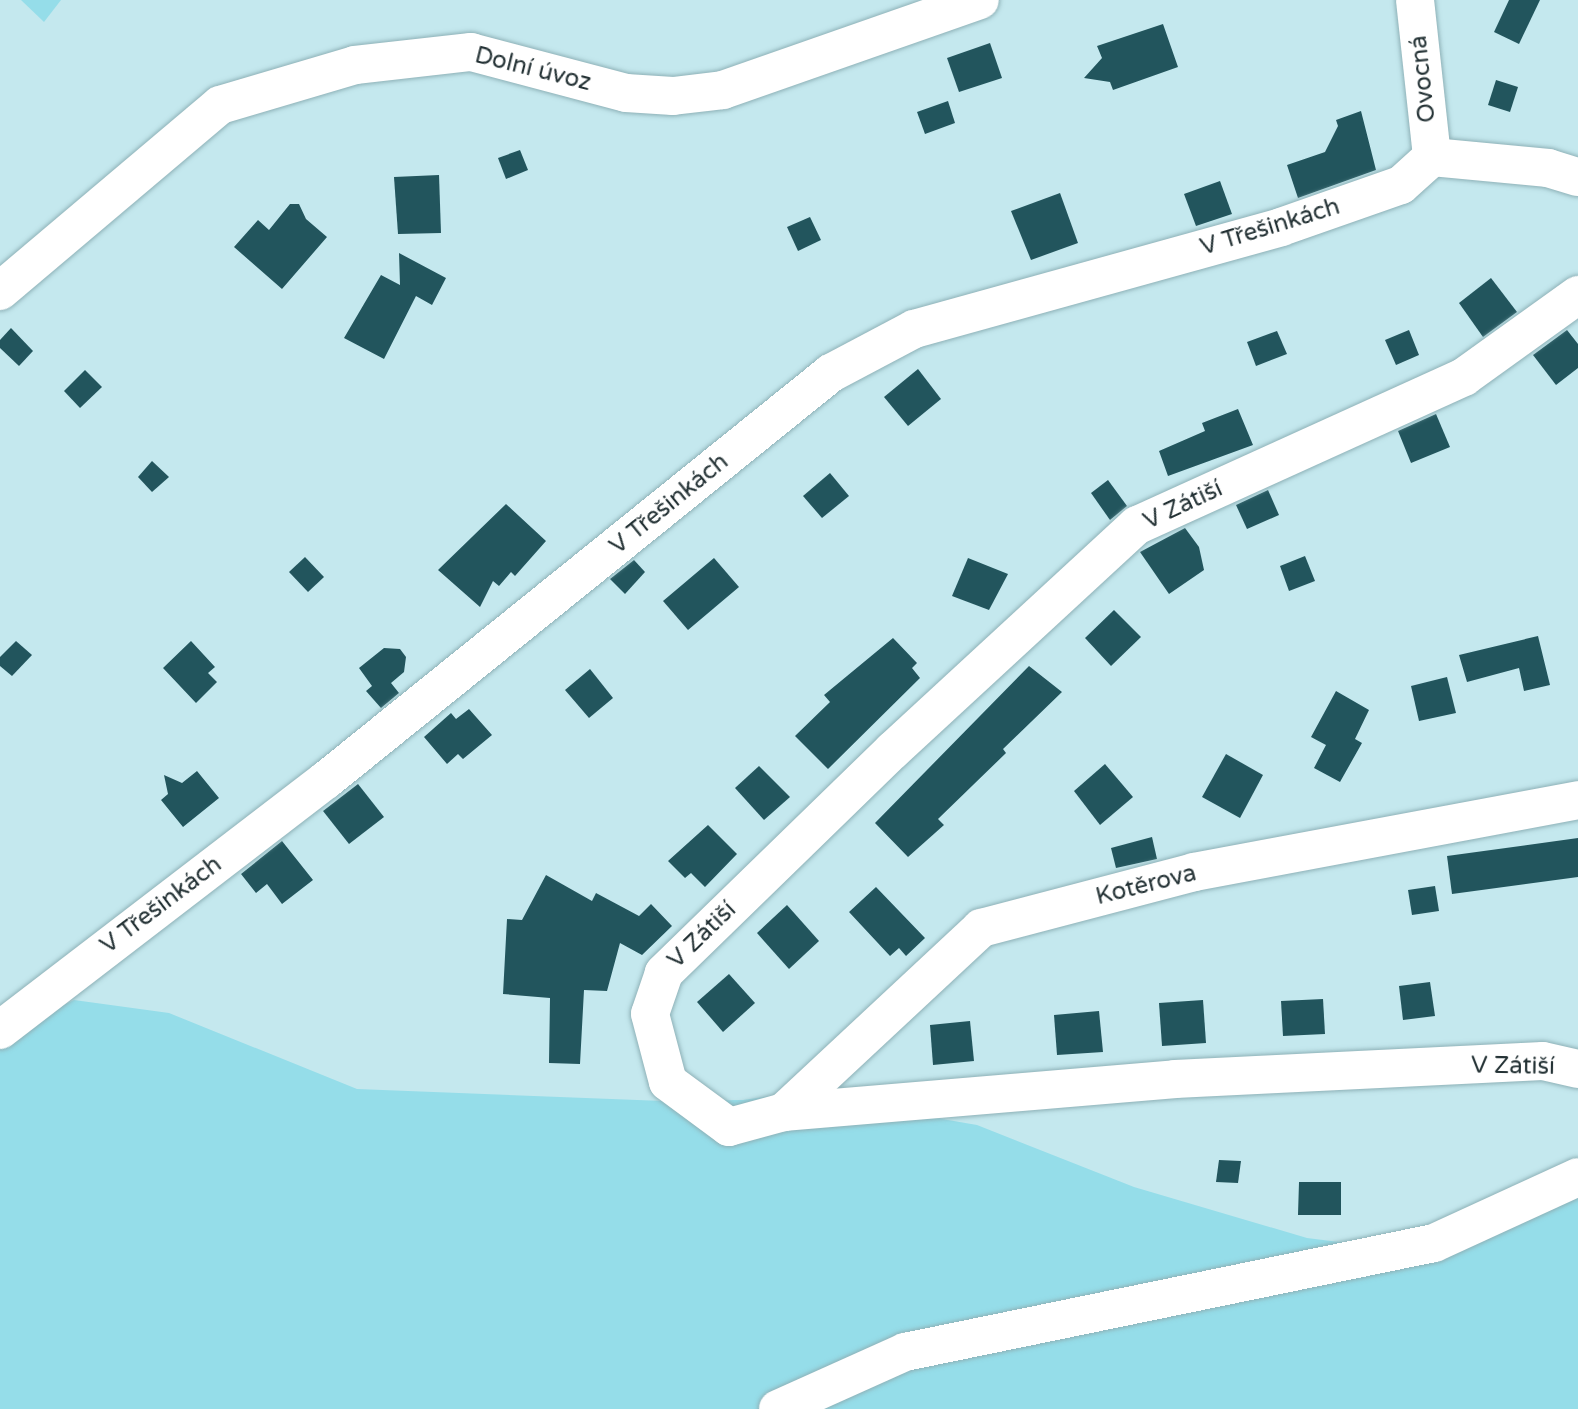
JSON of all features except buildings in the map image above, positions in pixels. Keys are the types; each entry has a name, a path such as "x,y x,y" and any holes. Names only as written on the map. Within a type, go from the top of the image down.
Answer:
{"street":[{"name":"Dolní úvoz","path":"0,291 220,105 295,82 355,65 471,52 626,93 673,96 723,90 980,0"},
{"name":"Ovocná","path":"1415,0 1432,157"},
{"path":"1432,157 1548,168 1578,177"},
{"name":"V Třešinkách","path":"0,1030 326,780 831,373 914,329 1281,227 1401,185 1432,157"},
{"name":"V Zátiší","path":"1578,295 1464,377 1137,525 893,750 664,973 650,1014 668,1082 729,1127 784,1112 1175,1079 1543,1061 1578,1069"},
{"name":"Kotěrova","path":"784,1112 981,928 1194,872 1578,800"},
{"path":"778,1409 905,1352 1309,1272 1434,1243 1578,1177"}],"shaded area":[{"path":"21,0 61,0 44,22"},
{"path":"74,1000 169,1013 357,1089 663,1101 743,1100 791,1093 977,1125 1134,1187 1307,1238 1387,1248 1578,1177 1578,1409 0,1409 0,1036"}]}
